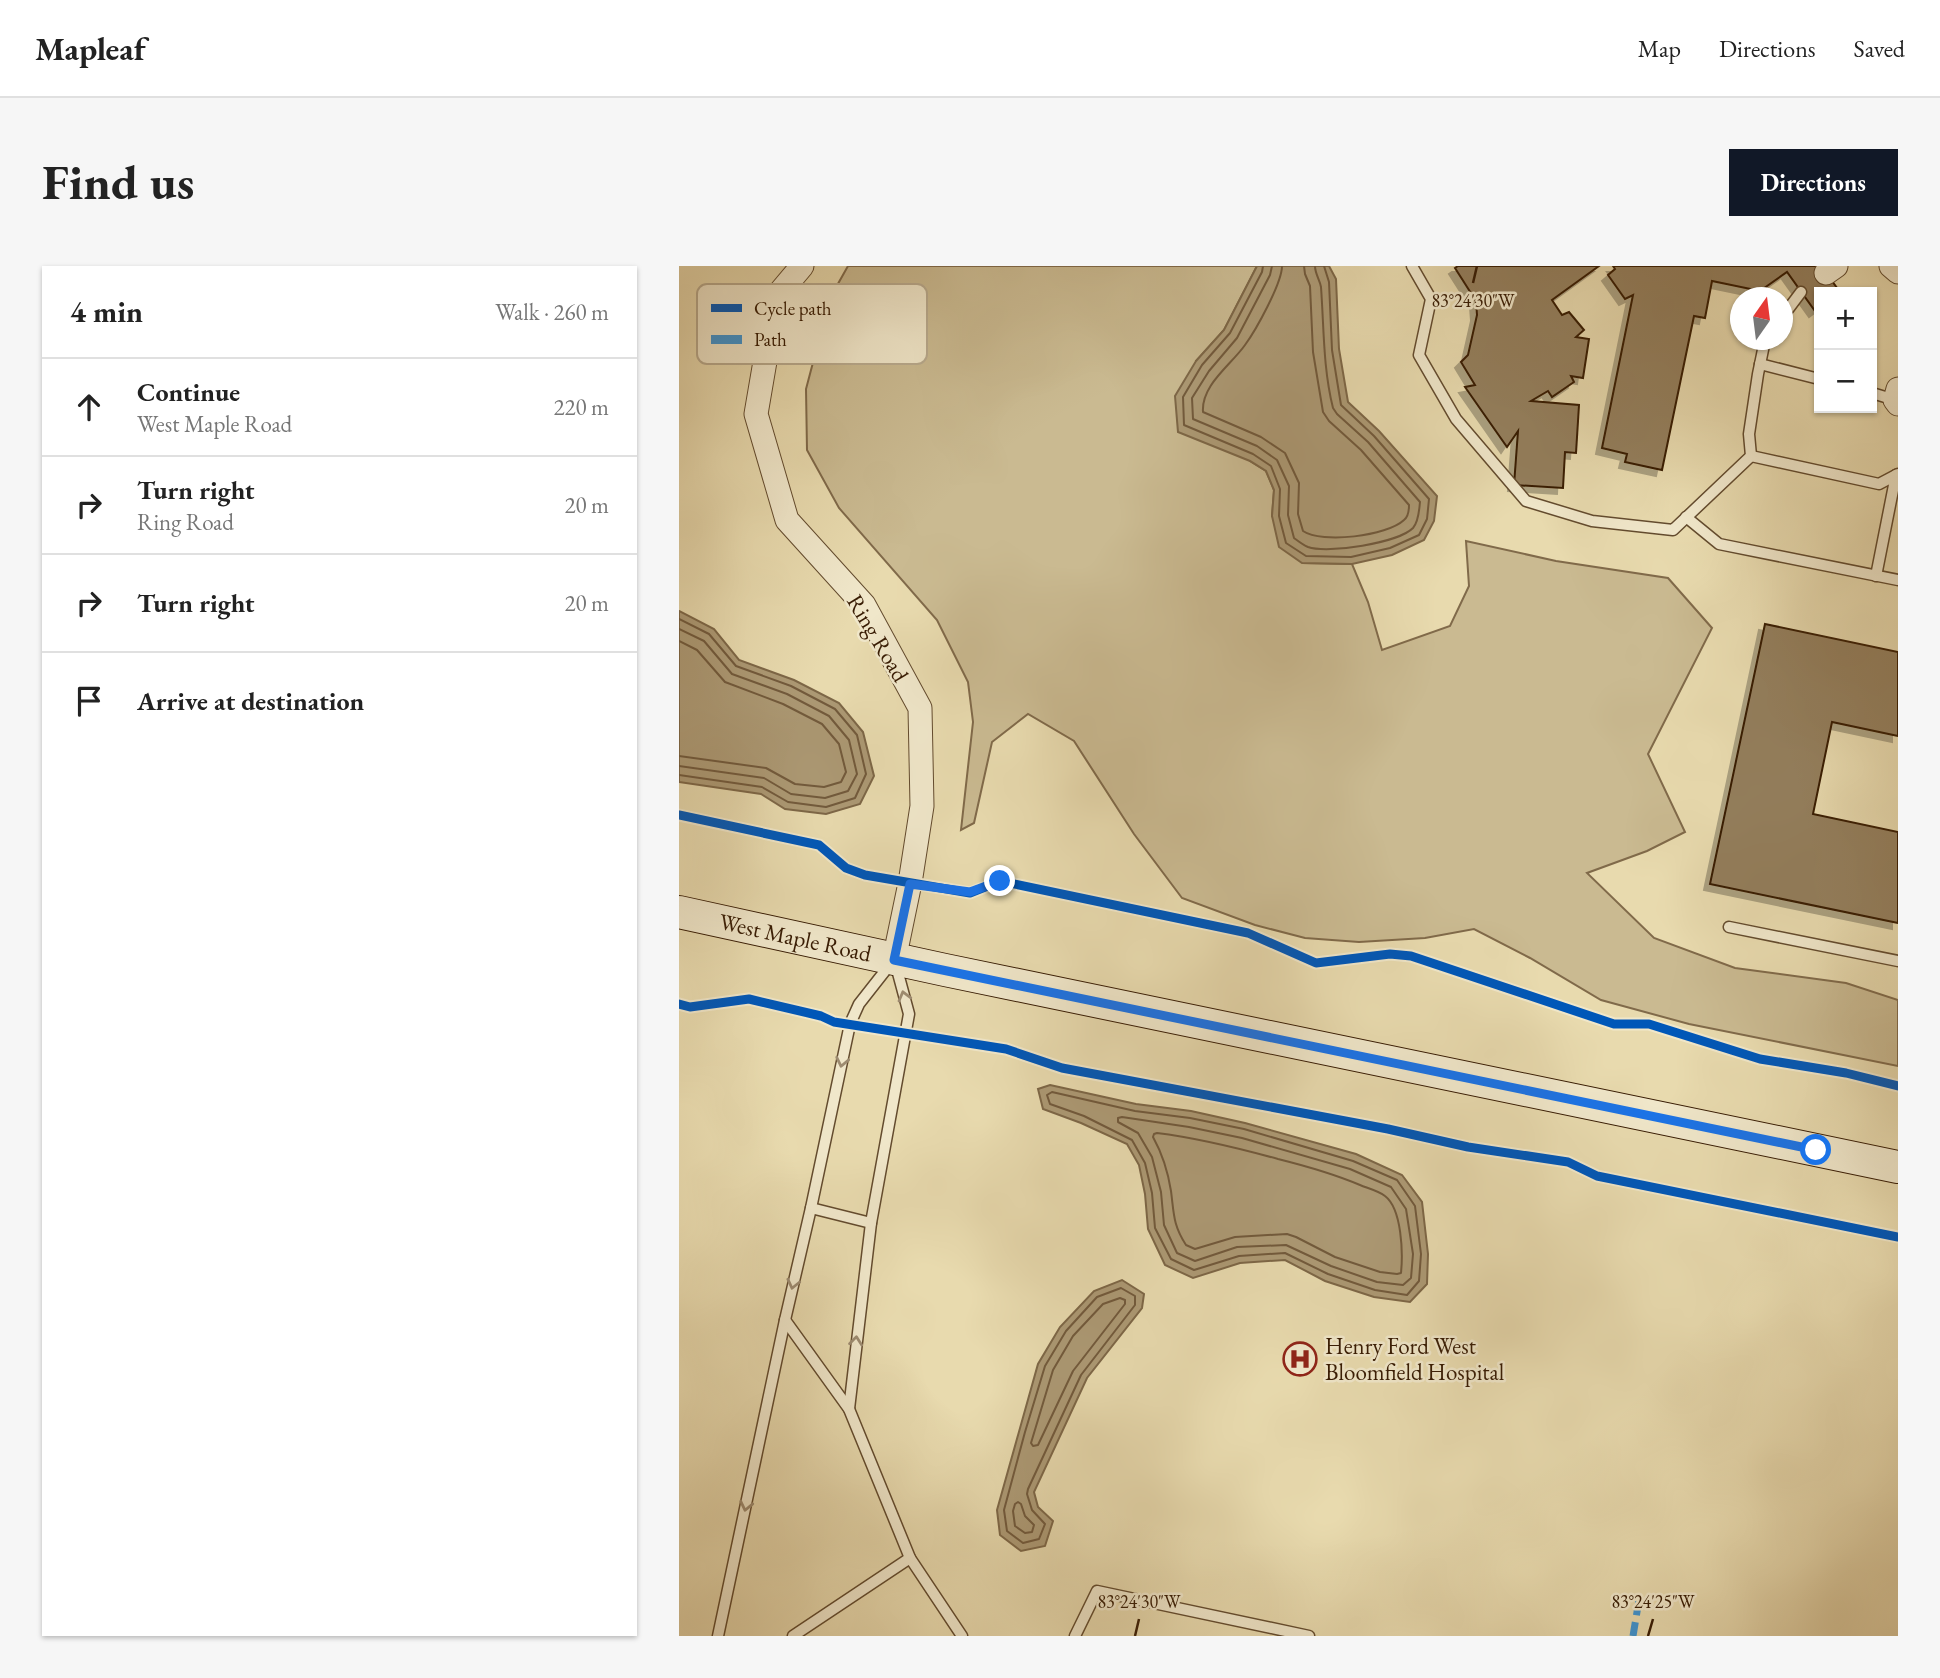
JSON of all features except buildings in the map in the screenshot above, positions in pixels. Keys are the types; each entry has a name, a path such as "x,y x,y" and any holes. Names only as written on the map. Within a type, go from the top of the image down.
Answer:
{"main road":[{"name":"West Maple Road","path":"679,912 894,960 1898,1167"}],"street":[{"name":"Ring Road","path":"787,284 802,266"},
{"path":"1891,266 1898,272"},
{"name":"Ring Road","path":"765,364 756,414 787,520 864,605 920,708 922,806 910,884 894,960"}],"lane":[{"path":"1412,266 1431,299 1419,355 1456,419 1526,501 1592,521 1673,530 1751,456"},
{"path":"1793,303 1801,292"},
{"path":"1751,456 1749,434 1763,350"},
{"path":"1760,365 1814,378"},
{"path":"1877,394 1897,398"},
{"path":"1751,456 1878,484 1897,474"},
{"path":"1876,576 1897,474"},
{"path":"1686,517 1719,544 1898,580"},
{"path":"1729,927 1898,961"},
{"path":"718,1636 850,1024 859,1004 894,960"},
{"path":"849,1409 871,1223 909,1014 894,960"},
{"path":"811,1208 871,1223"},
{"path":"785,1320 849,1409 910,1558 962,1636"},
{"path":"793,1636 910,1558"},
{"path":"1075,1636 1097,1591 1309,1636"}],"shaded area":[{"path":"848,266 1257,266 1224,330 1196,361 1250,461 1266,471 1274,490 1272,516 1303,563 1352,564 1368,602 1382,650 1450,626 1469,586 1466,541 1556,561 1668,578 1712,628 1648,754 1685,832 1647,851 1587,873 1654,938 1735,968 1846,983 1898,1000 1898,1066 1689,1024 1601,1000 1474,929 1425,938 1359,942 1305,938 1255,925 1182,898 1134,834 1074,741 1028,714 992,742 974,823 961,830 973,722 968,682 937,620 839,508 807,450 806,389 813,364 927,364 927,284 838,284"}],"water":[{"path":"1257,266 1329,266 1336,279 1339,349 1348,402 1379,431 1437,496 1434,521 1424,540 1392,555 1352,564 1302,563 1279,547 1272,516 1274,490 1266,471 1250,461 1178,432 1175,396 1196,361 1224,330"},
{"path":"679,611 714,629 739,660 794,680 839,703 863,732 874,776 860,804 826,814 785,809 761,794 679,782"},
{"path":"1050,1085 1136,1104 1191,1111 1245,1123 1356,1154 1402,1175 1422,1202 1428,1254 1427,1284 1410,1302 1374,1297 1325,1281 1285,1260 1240,1263 1193,1278 1165,1265 1148,1229 1139,1165 1127,1144 1043,1109 1038,1089"},
{"path":"1122,1280 1144,1294 1142,1308 1087,1378 1034,1492 1038,1507 1053,1521 1045,1546 1021,1551 1000,1535 997,1510 1038,1364 1060,1327 1094,1291"}],"marked path":[{"path":"1633,1636 1639,1600"}],"cycle path":[{"path":"679,815 819,845 846,868 865,875 970,893 1000,881 1248,933 1316,963 1390,954 1411,956 1614,1024 1649,1024 1760,1059 1846,1073 1898,1086"},
{"path":"679,1004 690,1007 749,999 821,1016 834,1022 1006,1049 1062,1068 1388,1129 1468,1147 1568,1162 1597,1176 1898,1237"}],"place":[{"name":"Henry Ford West Bloomfield Hospital","path":"1300,1359"}],"route":[{"path":"1000,881 970,892 910,884 894,960 1816,1150"}]}
